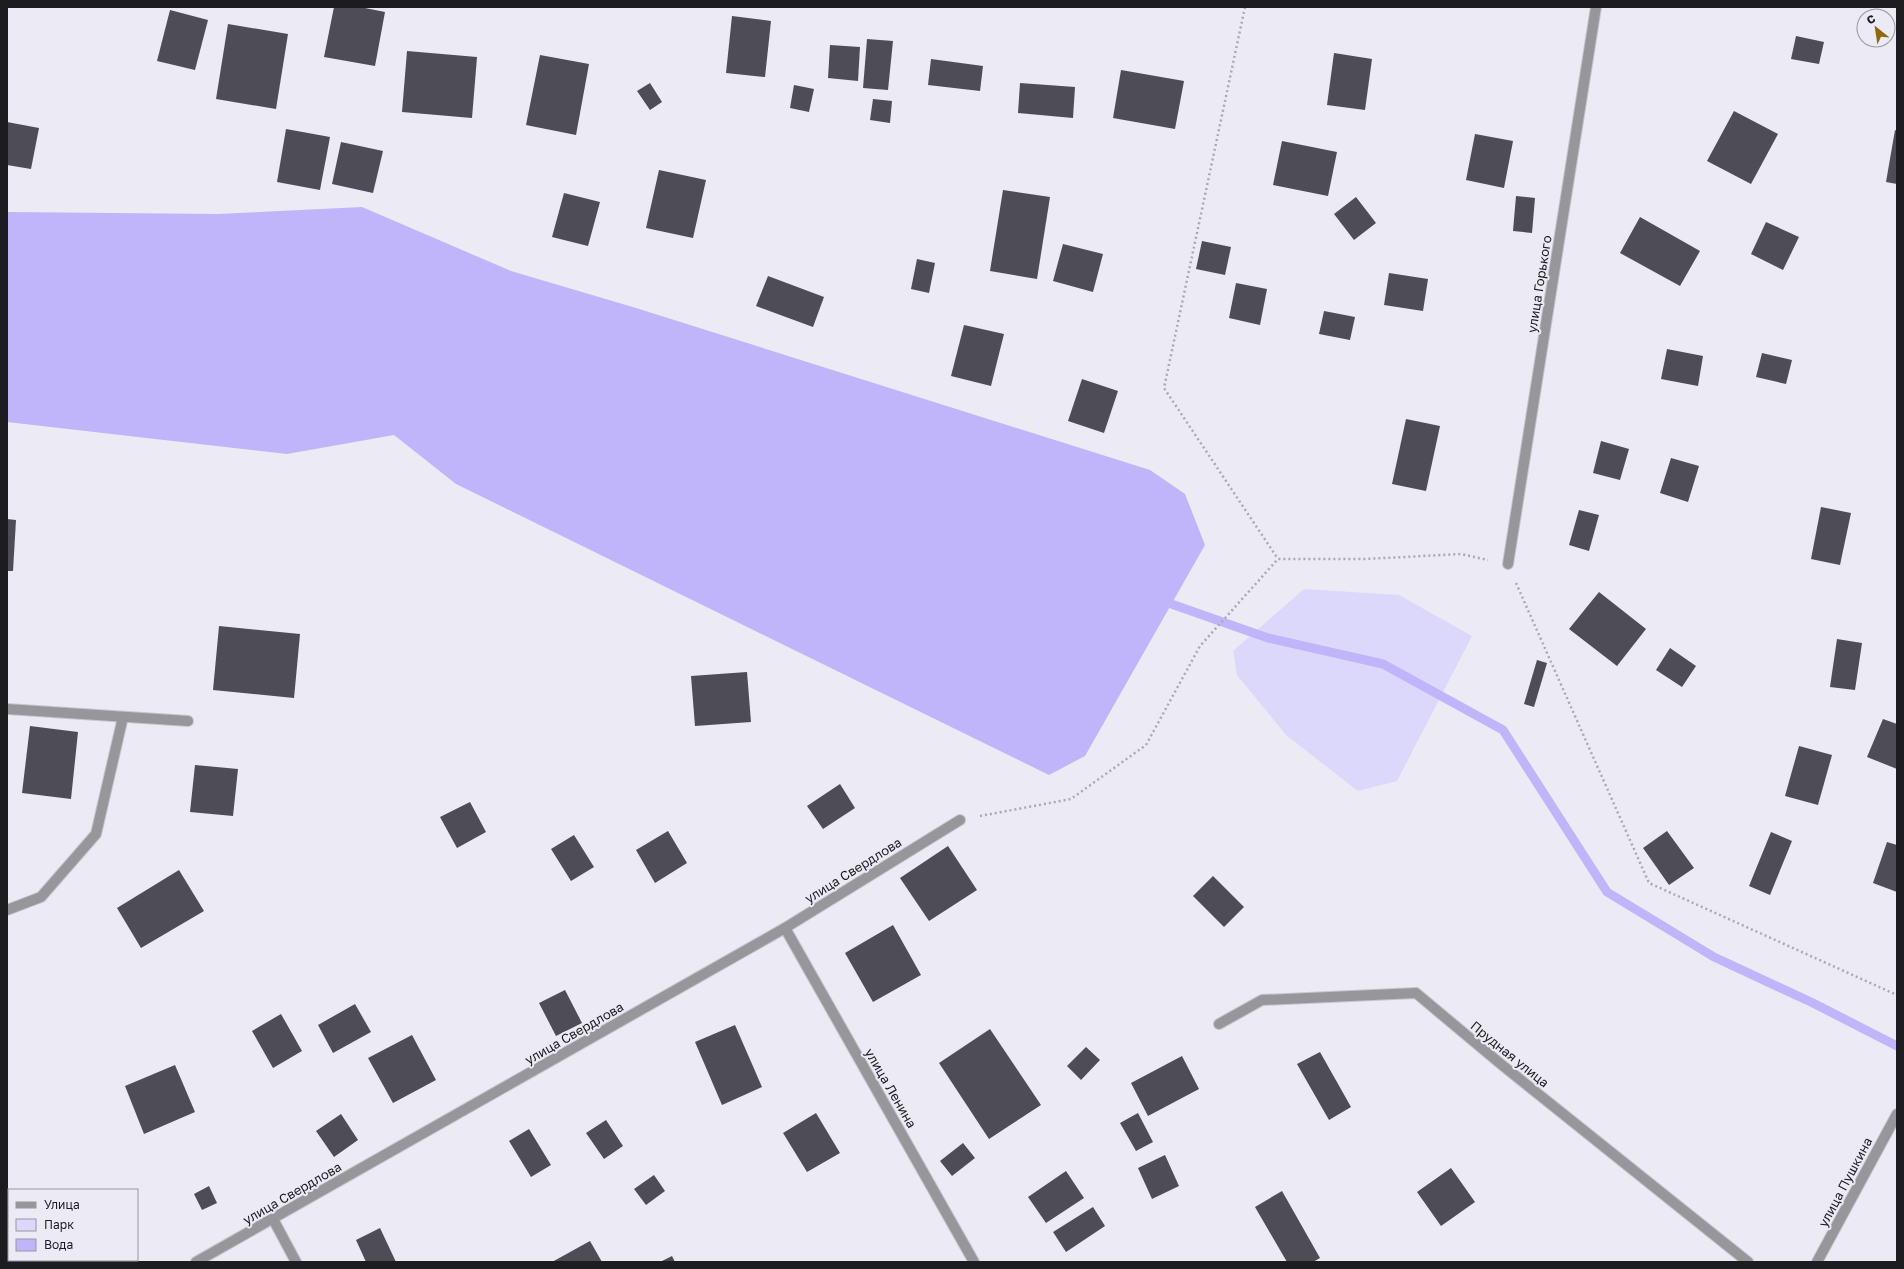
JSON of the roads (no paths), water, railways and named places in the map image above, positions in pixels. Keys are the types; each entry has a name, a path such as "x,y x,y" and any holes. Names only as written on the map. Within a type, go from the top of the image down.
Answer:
{"street":[{"name":"улица Горького","path":"1508,564 1596,7"},
{"path":"7,709 188,721"},
{"path":"7,910 41,897 96,834 124,717"},
{"name":"улица Свердлова","path":"196,1262 785,928 960,820"},
{"name":"улица Ленина","path":"785,928 974,1262"},
{"name":"Прудная улица","path":"1219,1024 1262,1000 1416,992 1502,1065 1748,1262"},
{"name":"улица Пушкина","path":"1817,1262 1897,1114"},
{"path":"272,1219 296,1262"}],"water":[{"path":"362,207 511,271 636,308 1150,470 1185,494 1205,545 1085,756 1049,775 456,484 394,435 287,454 7,422 7,212 218,214"}],"waterway":[{"path":"1160,600 1268,638 1383,664 1503,730 1607,892 1714,957 1813,1003 1897,1046"}]}
